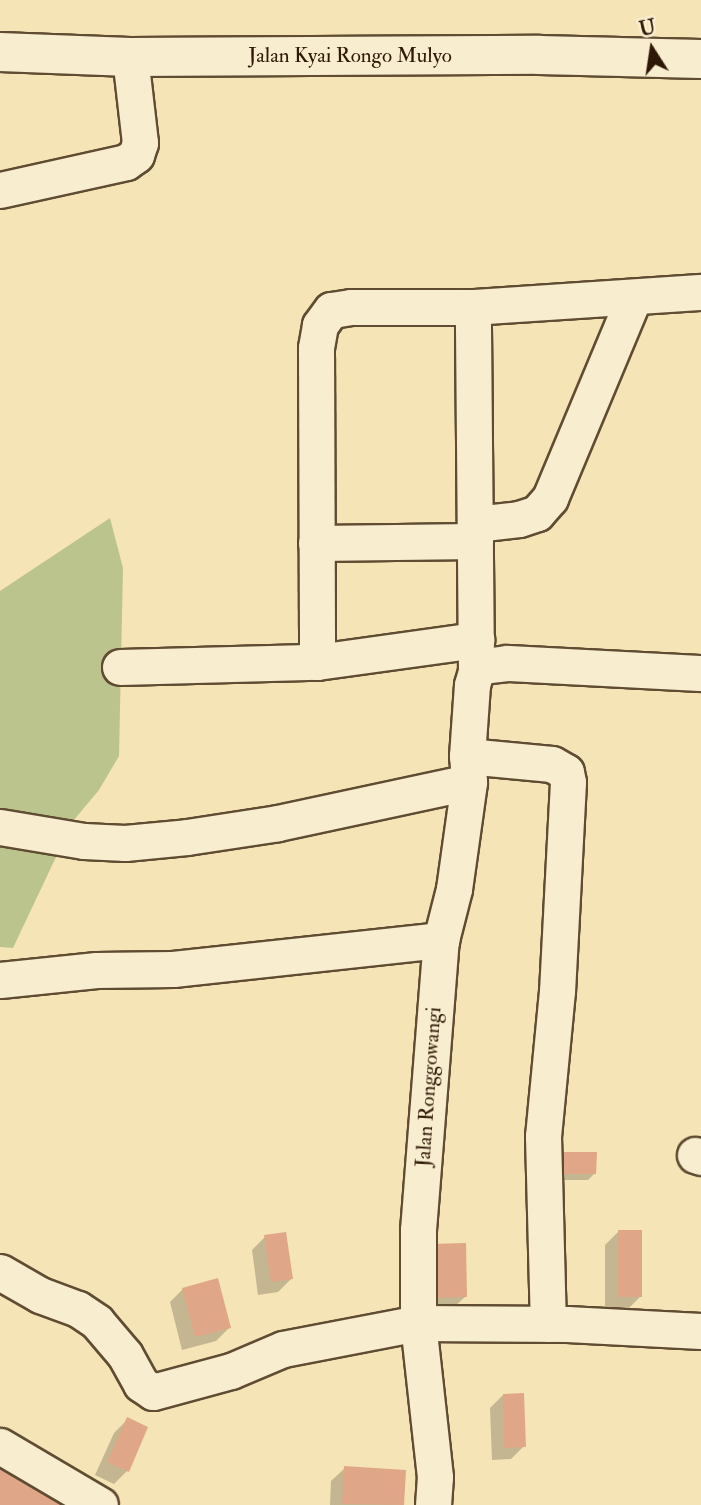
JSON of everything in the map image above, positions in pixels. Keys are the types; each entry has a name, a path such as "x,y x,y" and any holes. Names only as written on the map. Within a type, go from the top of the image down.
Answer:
{"street":[{"name":"Jalan Kyai Rongo Mulyo","path":"0,52 130,57 539,55 701,59"},
{"path":"0,190 126,162 136,155 140,143 130,57"},
{"path":"317,662 316,348 320,325 331,310 351,307 473,307 701,292"},
{"path":"317,543 475,532 537,513 550,498 634,297"},
{"name":"Jalan Ronggowangi","path":"433,1505 435,1476 418,1323 418,1230 441,940 454,888 468,769 471,685 476,656 473,307"},
{"path":"120,667 476,656 483,666 507,663 701,673"},
{"path":"0,827 84,841 125,843 278,823 468,769 552,764 566,772 568,782 558,991 543,1136 548,1324"},
{"path":"0,980 96,970 173,969 441,940"},
{"path":"0,1272 40,1295 78,1309 97,1322 125,1355 141,1384 153,1392 231,1371 283,1349 418,1323 548,1324 701,1331"},
{"path":"0,1446 100,1505"}],"green space":[{"path":"110,518 123,568 119,756 99,790 73,821 13,948 0,947 0,591"}],"building":[{"path":"555,1152 597,1152 596,1174 555,1174"},
{"path":"618,1230 642,1230 642,1297 617,1297"},
{"path":"286,1232 293,1279 271,1282 264,1235"},
{"path":"466,1243 467,1297 431,1298 429,1244"},
{"path":"218,1278 231,1328 195,1337 182,1288"},
{"path":"524,1393 526,1447 504,1448 503,1394"},
{"path":"127,1417 148,1427 129,1472 107,1462"},
{"path":"0,1461 71,1505 0,1505"},
{"path":"344,1466 406,1470 404,1505 342,1504"}]}
